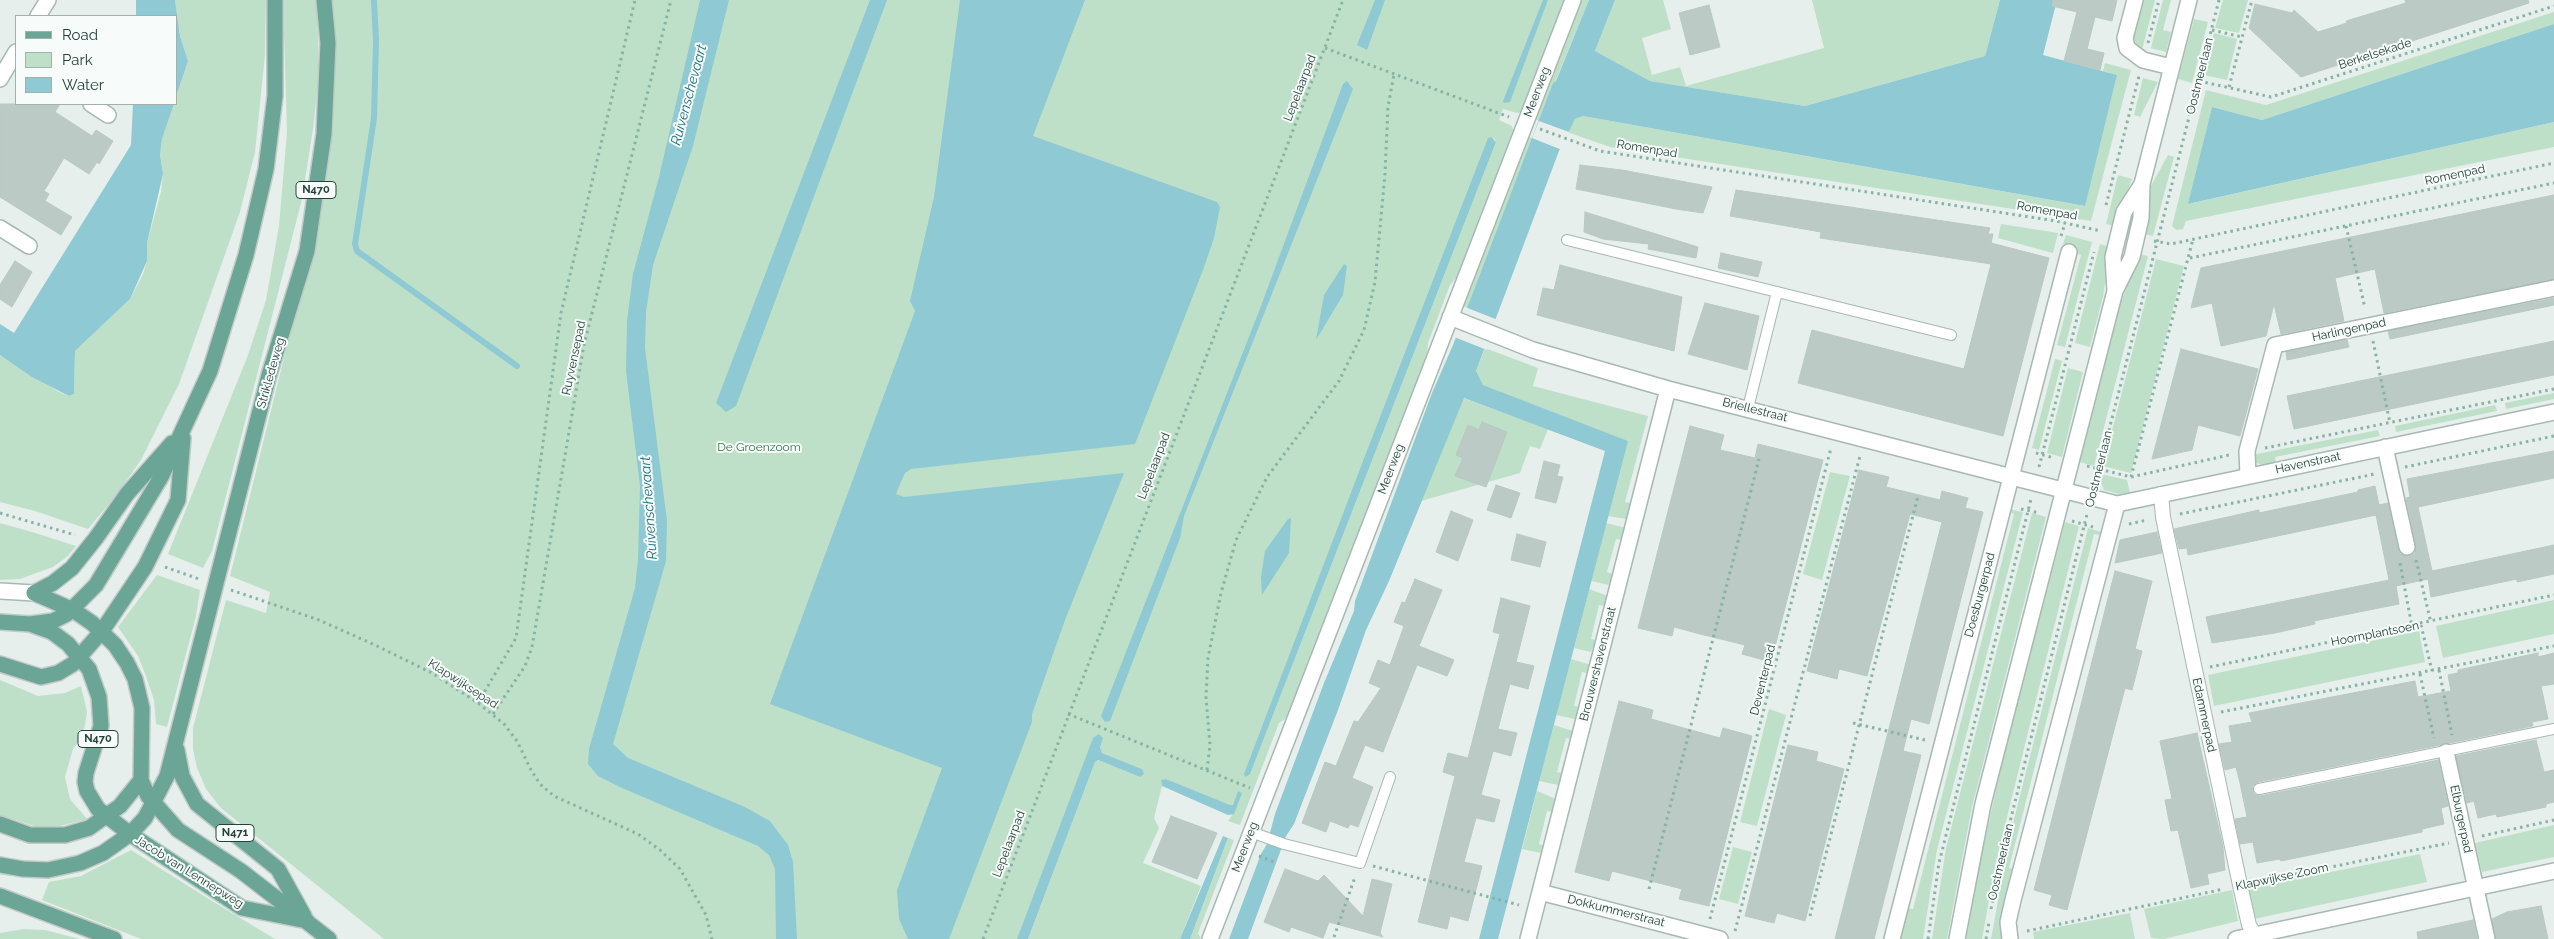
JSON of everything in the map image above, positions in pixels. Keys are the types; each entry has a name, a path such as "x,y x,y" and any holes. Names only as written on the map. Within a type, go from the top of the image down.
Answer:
{"main road":[{"name":"N470","path":"0,622 30,624 53,621 73,610 96,585 116,553 161,477 184,429 216,354 246,255 258,205 275,96 275,0"},
{"name":"Strikledeweg","path":"176,741 270,375 307,251 324,134 328,43 324,0"},
{"name":"N470","path":"34,593 53,583 72,568 127,494 184,429"},
{"name":"N470","path":"0,664 42,677 58,673 80,656 102,631 145,567 178,500 184,429"},
{"path":"0,824 30,835 65,835 89,828 107,817 129,796 141,780 143,736 139,695 127,663 115,645 102,631 73,610 34,593"},
{"name":"N470","path":"30,624 52,632 80,656 89,668 101,710 101,726 86,773 85,782 92,802 107,817 130,834"},
{"name":"N470","path":"3,867 35,870 61,868 94,857 130,834 154,803 167,776 176,741"},
{"name":"Jacob van Lennepweg","path":"176,741 179,766 196,804 278,869 307,921"},
{"name":"Jacob van Lennepweg","path":"141,780 154,803 178,830 242,872 329,939"},
{"name":"Jacob van Lennepweg","path":"130,834 242,908 307,921"},
{"path":"0,896 114,939"},
{"path":"0,909 32,909"}],"street":[{"path":"39,15 48,0"},
{"name":"Meerweg","path":"1210,939 1531,126 1572,0"},
{"path":"2135,0 2126,44 2133,55 2143,60 2171,67"},
{"path":"1957,939 1983,804 2063,490 2115,291 2128,269 2137,238 2143,205 2142,184 2188,0"},
{"path":"0,79 15,56"},
{"path":"93,105 108,115"},
{"path":"2115,291 2113,257 2124,212 2142,184"},
{"path":"0,228 29,246"},
{"name":"Doesburgerpad","path":"1892,939 2070,252"},
{"name":"Harlingenpad","path":"2248,476 2247,452 2275,346 2554,288"},
{"name":"Briellestraat","path":"1454,318 1533,350 1668,389 1864,437 2063,490"},
{"name":"Brouwershavenstraat","path":"1528,939 1668,389"},
{"name":"Havenstraat","path":"2063,490 2117,504 2554,412"},
{"path":"2385,447 2407,547"},
{"name":"Edammerpad","path":"2161,494 2163,517 2248,925 2255,937"},
{"name":"Oostmeerlaan","path":"2010,937 2008,922 2013,900 2117,504"},
{"path":"0,591 34,593"},
{"name":"Elburgerpad","path":"2446,752 2487,939"},
{"path":"2236,939 2255,937 2476,886 2554,871"},
{"name":"Dokkummerstraat","path":"1540,892 1720,939"}],"lane":[{"path":"1567,240 1951,335"},
{"path":"1748,408 1777,292"},
{"path":"2259,789 2446,752 2554,728"},
{"path":"1251,832 1284,844 1360,862 1390,777"}],"path":[{"path":"478,704 516,638 561,313 635,0"},
{"name":"Ruyvensepad","path":"493,714 525,666 532,647 584,345 671,0"},
{"name":"Lepelaarpad","path":"982,939 1343,0"},
{"path":"2104,211 2159,0"},
{"name":"Oostmeerlaan","path":"1986,939 1992,898 2007,834 2219,0"},
{"path":"2229,87 2252,0"},
{"name":"Berkelsekade","path":"2199,81 2271,97 2554,6"},
{"path":"2212,30 2242,37"},
{"name":"Romenpad","path":"1324,48 1600,151 2056,221 2119,234"},
{"path":"1207,770 1210,745 1206,697 1208,658 1221,593 1236,540 1267,477 1339,381 1364,330 1375,282 1385,174 1388,107 1394,74"},
{"name":"Romenpad","path":"2137,238 2171,244 2554,163"},
{"path":"2193,239 2190,258 2554,183"},
{"path":"2098,238 2102,221"},
{"path":"1928,939 1939,863 2095,247"},
{"name":"Havenstraat","path":"2190,258 2131,477 2554,389"},
{"name":"Deventerpad","path":"1706,934 1836,430"},
{"name":"Havenstraat","path":"2004,505 2100,528 2111,527 2554,436"},
{"path":"1733,939 1864,437"},
{"path":"1649,889 1759,459"},
{"path":"1810,916 1918,496"},
{"path":"0,513 81,537"},
{"path":"2412,627 2399,559 2407,547 2414,554 2431,623"},
{"path":"162,566 200,580"},
{"name":"Klapwijksepad","path":"231,590 319,620 377,646 432,673 493,714 517,741 540,784 554,796 638,834 660,850 680,869 706,915 712,939"},
{"name":"Hoornplantsoen","path":"2195,670 2412,627 2554,596"},
{"path":"2421,625 2432,671"},
{"path":"2204,715 2420,674 2554,646"},
{"path":"2420,674 2434,741 2446,752 2452,737 2439,670"},
{"path":"1068,714 1266,794"},
{"path":"1853,723 1941,744"},
{"name":"Klapwijkse Zoom","path":"2010,937 2554,820"},
{"path":"1257,855 1277,863"},
{"path":"1334,938 1360,862 1520,906"}],"green space":[{"path":"175,0 266,0 265,55 255,152 240,212 179,384 141,460 117,494 88,529 35,511 0,502 0,355 59,392 69,396 74,394 75,351 130,299 143,274 147,261 147,243 161,192 163,174 160,155 162,139 174,105 178,105 178,91 188,61 180,36"},
{"path":"283,0 317,0 319,77 313,129 302,199 212,551 203,568 168,554 248,355 266,300 279,226 287,132"},
{"name":"De Groenzoom","path":"330,0 1545,0 1508,103 1548,0 1564,0 1522,112 1517,113 1503,109 1499,120 1512,126 1514,132 1460,273 1450,285 1428,343 1427,358 1288,717 1279,723 1240,825 1228,821 1232,815 1233,805 1166,779 1161,781 1162,786 1154,818 1159,828 1143,863 1201,886 1180,939 1028,939 1095,762 1098,760 1140,777 1142,769 1102,753 1100,747 1102,741 1024,939 384,939 221,808 206,789 197,768 193,749 193,728 226,600 266,613 270,592 230,576 308,261","holes":["1494,138 1496,142 1250,774"]},
{"path":"1579,0 1589,0 1539,121 1532,118"},
{"path":"1615,0 1663,0 1671,29 1642,38 1652,75 1680,67 1686,86 1824,48 1812,0 2000,0 1985,56 1805,106 1650,81 1595,51"},
{"path":"2141,0 2155,0 2142,50 2134,41 2133,34"},
{"path":"2163,0 2171,0 2163,30 2171,32 2166,52 2151,48"},
{"path":"2223,0 2248,0 2239,33 2215,28"},
{"path":"2554,12 2554,24 2262,120 2212,107 2189,204 2554,122 2554,147 2186,221 2183,229 2176,230 2172,226 2206,90 2266,105"},
{"path":"2194,19 2208,22 2192,83 2178,79"},
{"path":"2214,33 2237,39 2227,80 2203,75"},
{"path":"2105,63 2131,70 2091,221 1610,147 1567,132 1575,119 1583,116 2084,206 2117,75 2103,71"},
{"path":"2143,78 2158,82 2140,117 2134,115"},
{"path":"1525,136 1533,138 1468,308 1462,306"},
{"path":"2168,155 2174,157 2153,236 2144,234 2151,186"},
{"path":"2118,175 2132,179 2115,226 2106,224"},
{"path":"2001,224 2058,233 2053,253 1998,238"},
{"path":"2066,235 2092,242 2065,347 2057,345 2081,255 2062,247"},
{"path":"2100,244 2110,247 2103,297 2090,347 2075,343"},
{"path":"2139,254 2148,256 2094,466 2080,462 2121,302"},
{"path":"2156,259 2184,266 2131,473 2103,466"},
{"path":"1485,348 1538,368 1533,386 1648,416 1625,502 1632,503 1626,519 1608,516 1627,441 1482,385 1476,371"},
{"path":"2055,359 2062,361 2039,450 2032,448"},
{"path":"2068,368 2083,372 2062,457 2047,453"},
{"path":"2554,393 2554,399 2506,409 2505,403"},
{"path":"1463,398 1548,429 1540,449 1530,446 1520,473 1421,501"},
{"path":"2495,405 2497,411 2396,432 2395,426"},
{"path":"2378,430 2380,436 2275,457 2276,463 2262,465 2254,462 2252,455"},
{"path":"1830,472 1850,476 1822,580 1803,574"},
{"path":"2101,474 2127,480 2130,493 2119,494 2104,490 2100,480"},
{"path":"2009,509 2023,512 1937,850 1923,939 1899,939 1907,908 1913,909 2014,514 2008,512"},
{"path":"2032,513 2046,517 1972,807 1947,939 1932,939 1946,848"},
{"path":"2065,522 2079,526 1996,862 1982,939 1966,939 1980,862 2001,767"},
{"path":"0,523 76,546 68,556 53,567 20,579 0,580"},
{"path":"1606,523 1626,528 1622,540 1616,539 1607,572 1613,574 1609,585 1591,581"},
{"path":"2088,528 2101,532 2100,535 2094,534 2009,868 2014,869 2004,939 1991,939 2010,835"},
{"path":"157,575 200,590 196,616 167,727 156,724 154,700 146,676 138,656 118,627"},
{"path":"1589,589 1608,596 1605,606 1599,605 1591,639 1596,640 1591,652 1574,648"},
{"path":"2554,600 2554,634 2443,658 2436,626"},
{"path":"2419,631 2425,662 2214,706 2208,675"},
{"path":"1571,659 1591,665 1588,673 1582,672 1574,706 1579,707 1575,719 1556,715"},
{"path":"0,680 38,696 65,693 81,686 87,712 85,725 81,739 73,749 65,777 70,799 87,819 52,828 34,826 0,815"},
{"path":"1769,709 1786,715 1757,826 1740,822"},
{"path":"1554,725 1573,731 1571,739 1566,738 1557,772 1562,773 1558,785 1539,781"},
{"path":"1537,791 1556,799 1553,812 1547,811 1539,844 1544,846 1541,853 1522,849"},
{"path":"2554,825 2554,857 2482,872 2475,843"},
{"path":"1228,838 1234,840 1198,933 1201,939 1190,939"},
{"path":"1733,847 1752,852 1738,904 1719,899"},
{"path":"131,850 275,939 141,939 42,900 49,882 81,876"},
{"path":"2420,854 2427,882 2254,919 2247,889"},
{"path":"2232,890 2238,921 2164,939 2151,938 2144,909"},
{"path":"2130,913 2135,939 2034,939 2033,932"},
{"path":"24,929 45,930 80,939 0,939 0,933"}],"water":[{"path":"136,0 175,0 177,15 136,15"},
{"name":"Ruivenschevaart","path":"700,0 729,0 693,146 653,265 646,312 645,348 667,521 666,561 613,744 628,758 745,807 770,821 788,845 793,862 797,939 776,939 775,869 769,855 758,846 598,776 588,764 589,749 635,588 638,559 640,486 626,371 627,321 633,274 659,177"},
{"path":"870,0 887,0 736,406 726,412 716,403"},
{"path":"960,0 1085,0 1033,136 1217,202 1220,207 1214,238 1203,270 1135,444 911,469 905,473 900,484 896,494 904,497 1124,473 1065,620 1032,714 1032,722 949,939 908,939 899,919 897,890 942,768 770,704 915,311 910,301 934,197"},
{"path":"1375,0 1385,0 1367,50 1357,45"},
{"path":"1543,0 1548,0 1510,102 1504,103 1503,101"},
{"path":"1589,0 1615,0 1595,51 1650,81 1805,106 1985,56 2000,0 2057,0 2043,55 2117,75 2085,206 1583,116 1575,119 1559,151 1476,371 1483,385 1628,441 1498,939 1479,939 1605,451 1464,398 1389,581 1366,630 1338,710 1294,824 1286,836 1248,939 1229,939 1261,854 1267,844 1275,814 1324,683 1354,611 1355,601 1432,393 1453,345 1553,83 1556,81"},
{"path":"178,22 180,36 188,61 178,91"},
{"path":"2554,24 2554,122 2188,204 2212,107 2262,120"},
{"path":"1347,81 1353,89 1184,516 1180,538 1110,721 1105,722 1101,716 1261,306 1343,84"},
{"path":"133,105 174,105 162,139 160,155 163,174 147,243 147,261 130,299 75,351 74,394 69,396 32,377 0,355 0,324 14,333 131,145"},
{"path":"1491,137 1496,142 1250,774 1245,777 1244,774 1363,461 1488,138"},
{"path":"1344,264 1347,266 1343,295 1316,340 1324,295"},
{"path":"1291,518 1289,553 1262,595 1261,577 1265,551 1288,519"},
{"path":"1099,734 1103,738 1100,747 1102,753 1142,769 1144,774 1140,777 1098,760 1095,762 1028,939 1017,939 1093,738"},
{"path":"1166,779 1230,805 1233,805 1238,791 1242,793 1234,814 1228,815 1162,786 1161,780"},
{"path":"1223,836 1228,838 1190,939 1180,939"}],"pier":[{"path":"1539,121 1569,132 1562,150 1532,138"},
{"path":"1465,307 1498,320 1487,350 1454,337"}],"building":[{"path":"2053,0 2117,0 2112,21 2095,17 2087,49 2104,53 2100,70 2064,61 2077,12 2052,6"},
{"path":"2405,0 2528,0 2529,3 2301,77 2249,28 2255,4 2292,13 2294,10 2318,32 2347,23 2346,21 2406,3"},
{"path":"1709,5 1720,47 1690,55 1679,13"},
{"path":"0,104 59,105 55,112 92,136 96,130 113,141 99,164 97,162 89,174 64,158 44,191 49,194 45,201 72,217 61,235 0,197"},
{"path":"1580,165 1622,170 1712,187 1703,213 1676,209 1576,189"},
{"path":"1736,190 1990,228 1988,234 1993,234 1991,243 2049,258 2003,436 1798,383 1812,330 1964,369 1991,264 1820,238 1821,232 1730,216"},
{"path":"2554,195 2554,279 2384,313 2375,269 2335,278 2344,321 2281,334 2274,304 2266,336 2221,346 2212,303 2191,308 2201,268"},
{"path":"1585,212 1698,247 1696,258 1648,249 1649,244 1603,239 1584,232"},
{"path":"1721,253 1762,262 1758,277 1718,268"},
{"path":"15,261 32,272 12,307 0,299 0,285"},
{"path":"1560,265 1682,297 1674,351 1537,315 1543,288 1554,290"},
{"path":"2554,298 2554,305 2390,339 2388,331"},
{"path":"1705,303 1759,316 1747,370 1688,354"},
{"path":"2347,340 2349,347 2287,360 2286,352"},
{"path":"2554,341 2554,375 2294,429 2287,396"},
{"path":"2181,349 2258,369 2240,436 2198,425 2192,450 2152,459"},
{"path":"1482,422 1507,432 1486,487 1455,476 1463,458 1456,455 1468,425 1479,430"},
{"path":"1690,426 1724,435 1720,450 1755,458 1758,444 1823,460 1771,662 1742,654 1745,645 1674,627 1672,636 1638,628"},
{"path":"2554,451 2554,478 2418,507 2432,571 2554,545 2554,574 2517,582 2517,579 2431,597 2428,579 2396,586 2399,604 2314,621 2315,624 2275,633 2212,643 2206,617 2389,580 2376,515 2188,555 2187,548 2179,549 2174,529 2259,510 2259,513 2358,492 2358,490 2375,486 2379,505 2388,503 2400,554 2409,556 2414,554 2416,545 2406,498 2410,497 2407,479"},
{"path":"1544,461 1560,465 1557,476 1563,477 1556,503 1535,498"},
{"path":"1859,470 1889,477 1886,487 1940,500 1942,491 1968,498 1965,508 1983,512 1929,724 1911,719 1903,751 1921,755 1874,939 1835,939 1942,522 1910,514 1867,676 1839,669 1837,679 1807,671"},
{"path":"1496,485 1520,493 1511,518 1487,510"},
{"path":"1451,511 1473,520 1458,561 1436,552"},
{"path":"2157,532 2162,553 2115,563 2120,540"},
{"path":"1517,534 1546,542 1540,567 1511,560"},
{"path":"2115,571 2152,581 2135,649 2142,651 2132,690 2125,688 2067,910 2049,905 2052,895 2034,890"},
{"path":"1415,579 1442,590 1419,646 1454,660 1447,676 1417,665 1383,752 1365,745 1352,778 1373,787 1358,827 1350,824 1348,828 1330,821 1326,832 1302,823 1325,762 1336,766 1354,721 1358,722 1381,688 1369,683 1378,660 1390,665 1404,626 1394,622 1402,602 1405,603"},
{"path":"1501,598 1530,606 1516,662 1534,666 1528,689 1510,684 1506,698 1498,729 1517,733 1511,756 1493,751 1481,795 1500,800 1494,822 1476,818 1464,862 1482,866 1468,921 1450,916 1447,929 1418,922 1455,776 1443,772 1448,753 1468,758 1500,634 1493,632"},
{"path":"2538,653 2538,657 2554,653 2554,684 2541,686 2548,719 2532,722 2533,726 2258,782 2252,787 2254,794 2260,796 2438,760 2448,806 2441,808 2444,824 2422,829 2422,832 2281,861 2280,859 2257,863 2253,842 2240,844 2235,819 2247,817 2240,783 2236,767 2225,770 2219,744 2232,742 2229,726 2252,722 2249,713 2415,681 2418,697 2451,691 2448,675 2458,673 2458,670"},
{"path":"1619,701 1653,710 1651,719 1720,738 1723,728 1752,736 1709,906 1679,899 1682,889 1612,871 1609,881 1575,872"},
{"path":"2197,733 2223,847 2225,870 2207,874 2209,884 2191,888 2178,830 2171,831 2165,800 2172,799 2160,741"},
{"path":"2536,740 2544,772 2554,770 2554,802 2546,804 2546,807 2497,817 2496,814 2478,818 2474,801 2467,803 2456,756"},
{"path":"1788,745 1818,752 1816,761 1844,769 1805,921 1777,913 1774,923 1745,916"},
{"path":"1171,816 1217,833 1197,879 1152,862"},
{"path":"1285,869 1318,881 1324,875 1363,916 1372,879 1392,884 1380,933 1383,937 1329,922 1323,938 1291,927 1289,932 1264,922"},
{"path":"2541,906 2548,939 2496,939 2492,919 2507,912"},
{"path":"2473,920 2477,939 2418,939 2417,932"}],"waterway":[{"path":"374,0 376,41 374,118 355,244 357,251 517,366"}]}
